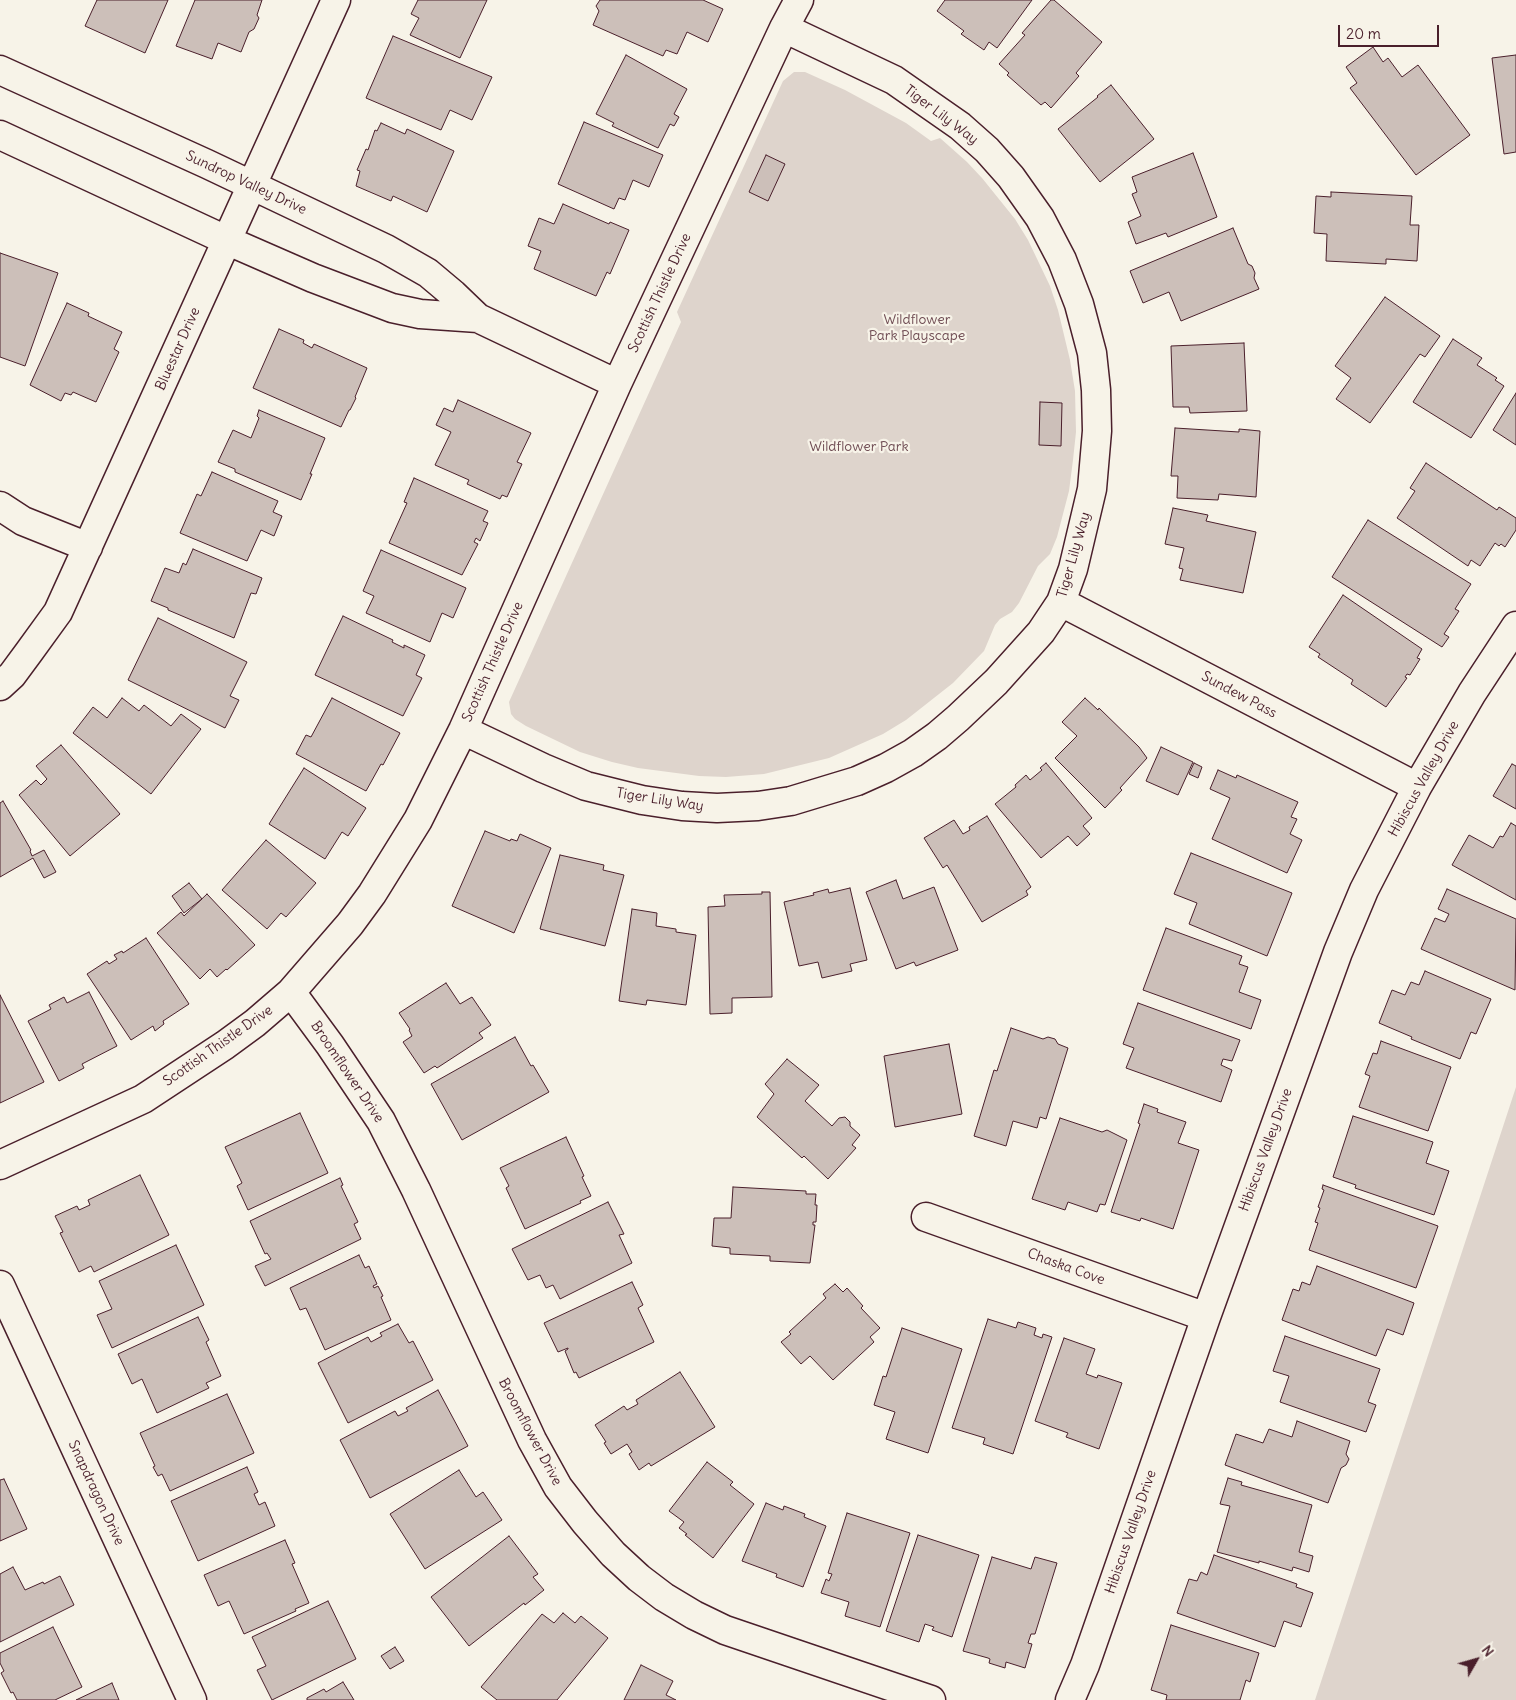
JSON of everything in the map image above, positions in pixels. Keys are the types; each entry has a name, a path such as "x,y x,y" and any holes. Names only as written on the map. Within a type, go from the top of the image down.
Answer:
{"street":[{"name":"Bluestar Drive","path":"0,686 12,675 58,612 336,0"},
{"name":"Scottish Thistle Drive","path":"0,1165 143,1099 225,1045 291,992 350,924 372,894 418,820 463,730 617,384 784,28 799,0"},
{"name":"Tiger Lily Way","path":"463,730 586,786 642,800 682,806 717,808 758,806 791,801 857,781 913,753 937,736 996,682 1041,632 1061,602 1075,561 1092,489 1097,430 1096,390 1092,353 1079,304 1062,260 1040,218 1011,178 987,150 960,126 894,80 845,55 784,28"},
{"name":"Sundrop Valley Drive","path":"0,70 252,185 386,249 428,273 478,318 617,384"},
{"name":"Sundrop Valley Drive","path":"0,135 226,240 313,278 392,308 420,314 478,318"},
{"path":"0,506 23,521 88,547"},
{"name":"Sundew Pass","path":"1061,602 1417,787"},
{"name":"Hibiscus Valley Drive","path":"1070,1700 1085,1665 1305,1038 1338,952 1364,890 1417,787 1472,693 1516,626"},
{"name":"Broomflower Drive","path":"291,992 330,1044 380,1121 416,1190 532,1440 554,1479 584,1522 613,1554 639,1578 664,1597 694,1615 725,1630 931,1700"},
{"name":"Chaska Cove","path":"926,1217 1206,1317"},
{"name":"Snapdragon Drive","path":"0,1286 192,1700"}],"green space":[{"name":"Wildflower Park","path":"794,72 805,72 845,90 906,123 931,141 940,138 982,178 1015,219 1028,240 1050,286 1058,310 1075,391 1076,432 1073,460 1069,491 1057,537 1050,554 1038,566 1019,603 1012,612 1000,619 995,625 984,651 953,683 906,720 883,734 829,758 764,774 726,777 699,776 638,768 612,762 580,752 526,726 511,714 509,702 681,322 677,312 783,81"},
{"path":"1516,1087 1516,1700 1315,1700"}],"building":[{"path":"97,0 168,0 145,53 85,26"},
{"path":"195,0 262,0 257,15 259,18 254,29 249,32 241,52 218,43 212,59 176,46"},
{"path":"418,0 487,0 460,58 410,35 419,18 411,14"},
{"path":"600,0 703,0 723,9 708,42 687,32 677,54 666,50 663,56 593,25 599,11 596,6"},
{"path":"945,0 1032,0 997,48 989,42 984,50 961,34 964,31 937,11"},
{"path":"1051,0 1054,0 1102,42 1076,73 1079,76 1051,108 1045,102 1041,105 1007,75 1009,73 999,64 1025,35 1022,33"},
{"path":"393,36 492,77 472,120 450,110 441,130 366,98"},
{"path":"1373,47 1383,62 1388,58 1402,77 1418,65 1470,135 1416,175 1350,88 1357,83 1346,67"},
{"path":"626,55 687,89 674,114 679,117 674,126 670,124 658,148 612,126 614,123 596,114"},
{"path":"1516,55 1516,152 1504,154 1492,58"},
{"path":"1111,85 1154,139 1100,182 1058,129"},
{"path":"584,122 663,155 649,187 633,180 625,200 619,198 614,209 558,184"},
{"path":"381,123 405,134 407,129 454,151 427,212 393,196 391,201 356,186 360,171 357,170 366,149 368,150 375,130 377,131"},
{"path":"1193,153 1217,217 1168,237 1166,233 1136,244 1128,222 1141,216 1132,194 1137,192 1132,177"},
{"path":"766,155 785,164 768,201 749,192"},
{"path":"1331,192 1412,196 1410,225 1419,225 1417,261 1386,259 1386,264 1326,261 1327,234 1314,233 1316,196 1331,197"},
{"path":"563,204 609,224 610,222 629,230 610,274 607,272 596,296 534,269 541,251 528,246 539,218 554,224"},
{"path":"1233,228 1248,264 1252,266 1255,273 1254,278 1259,289 1181,321 1169,292 1143,303 1130,271"},
{"path":"0,253 58,273 25,366 0,357"},
{"path":"1385,297 1440,336 1425,357 1420,354 1370,423 1336,399 1351,378 1335,366"},
{"path":"67,303 89,313 88,316 122,332 114,349 119,352 96,402 73,392 71,395 65,393 61,401 30,385"},
{"path":"279,329 304,340 303,343 312,348 314,344 367,368 356,398 341,427 253,388"},
{"path":"1453,339 1482,358 1477,365 1497,378 1495,380 1504,386 1471,438 1413,402"},
{"path":"1244,343 1247,411 1190,413 1189,407 1173,407 1171,346"},
{"path":"1516,393 1516,445 1493,430"},
{"path":"458,400 531,433 517,462 522,464 507,497 502,495 500,499 467,484 469,480 435,465 451,432 436,425 444,408 453,412"},
{"path":"1040,402 1062,403 1061,446 1039,445"},
{"path":"259,410 325,438 301,500 235,472 235,469 218,462 233,430 251,438 259,418 257,416"},
{"path":"1175,428 1239,432 1239,429 1260,431 1256,497 1219,494 1218,500 1177,498 1178,476 1171,476"},
{"path":"1426,463 1497,510 1499,507 1516,518 1516,530 1505,547 1495,543 1480,566 1471,560 1468,566 1397,518 1415,491 1410,488"},
{"path":"212,472 278,501 273,512 282,516 274,536 261,530 247,561 180,533 197,494 201,496"},
{"path":"414,478 488,511 483,521 488,523 480,541 476,538 474,542 478,544 462,575 389,543 407,503 404,502"},
{"path":"1173,508 1208,515 1206,521 1256,532 1243,593 1180,580 1183,569 1179,568 1184,548 1165,544"},
{"path":"1368,520 1471,584 1455,609 1459,611 1444,634 1449,637 1442,647 1332,577"},
{"path":"193,549 262,578 256,594 251,593 234,638 151,601 165,568 179,573 183,563 186,565"},
{"path":"381,550 466,588 453,618 442,613 430,642 366,613 374,596 363,591"},
{"path":"1343,595 1422,649 1417,658 1420,659 1410,675 1407,674 1405,677 1407,678 1386,707 1351,684 1353,680 1318,657 1320,654 1309,647"},
{"path":"343,616 393,640 392,642 404,648 404,645 425,655 416,675 422,678 403,716 315,675"},
{"path":"158,618 247,662 230,696 239,700 225,728 128,680"},
{"path":"122,698 139,711 144,705 171,726 181,714 201,729 151,794 73,733 93,707 107,718"},
{"path":"332,698 400,733 383,765 381,764 366,791 296,754 306,735 311,737"},
{"path":"1085,698 1098,710 1099,708 1139,747 1147,758 1105,808 1055,758 1077,736 1062,722"},
{"path":"61,745 120,814 70,856 19,795 36,780 41,785 47,779 36,766"},
{"path":"1161,747 1193,762 1178,795 1146,781"},
{"path":"1046,763 1092,818 1083,826 1090,834 1077,846 1068,836 1041,858 995,804 1016,787 1015,785 1026,775 1030,780 1042,770 1040,768"},
{"path":"1194,763 1202,767 1198,778 1189,774"},
{"path":"1512,764 1516,766 1516,809 1493,796"},
{"path":"304,768 366,808 348,836 342,832 325,859 269,824"},
{"path":"1218,770 1236,778 1237,775 1298,802 1291,817 1297,819 1290,834 1302,840 1287,873 1212,839 1230,798 1210,789"},
{"path":"3,801 31,850 32,856 44,850 56,872 44,878 33,858 0,877 0,803"},
{"path":"987,816 1031,887 1026,891 1028,895 982,922 947,865 943,868 924,838 954,820 963,834 970,830 969,827"},
{"path":"1511,823 1516,826 1516,900 1452,865 1469,835 1493,848 1500,836 1503,837"},
{"path":"485,831 510,841 511,839 517,841 520,834 551,848 514,933 452,906"},
{"path":"266,840 316,883 286,917 281,913 267,929 222,890"},
{"path":"1191,853 1292,893 1267,956 1189,924 1197,903 1174,894"},
{"path":"560,855 604,865 603,870 624,875 605,946 540,929"},
{"path":"896,880 903,899 934,887 958,950 916,966 914,962 896,969 866,892"},
{"path":"189,883 202,899 184,913 172,896"},
{"path":"850,888 867,960 850,964 852,971 822,978 818,962 799,966 784,902 814,895 813,893 828,889 829,893"},
{"path":"1447,889 1516,919 1515,990 1421,949 1435,918 1445,922 1449,914 1438,909"},
{"path":"762,892 770,892 772,997 732,998 732,1013 710,1014 708,907 725,906 724,895 762,894"},
{"path":"207,894 255,945 217,977 210,969 200,979 157,933 181,912 184,916"},
{"path":"632,909 657,913 656,926 696,935 686,1005 647,1000 646,1005 619,1001"},
{"path":"1166,928 1242,956 1239,964 1248,967 1239,992 1261,1000 1251,1029 1143,990"},
{"path":"146,938 189,1004 163,1021 164,1024 155,1031 153,1026 131,1040 87,974 107,961 109,964 117,959 114,955 122,951 123,953"},
{"path":"1425,971 1491,999 1476,1034 1471,1032 1460,1059 1411,1039 1412,1037 1379,1023 1392,990 1405,995 1411,982 1419,985"},
{"path":"446,983 460,1004 472,997 491,1025 479,1033 483,1038 437,1068 435,1066 424,1073 403,1042 412,1036 410,1029 399,1013"},
{"path":"89,992 117,1046 82,1064 84,1068 59,1081 28,1021 51,1009 49,1005 64,997 67,1003"},
{"path":"0,995 44,1082 0,1103"},
{"path":"1138,1003 1240,1040 1232,1061 1223,1059 1221,1065 1232,1070 1221,1102 1126,1068 1134,1048 1123,1044"},
{"path":"1011,1028 1043,1039 1048,1037 1055,1039 1058,1044 1068,1048 1046,1119 1040,1117 1037,1128 1013,1121 1006,1146 974,1136 994,1070 997,1071"},
{"path":"515,1037 531,1066 533,1065 549,1092 462,1140 431,1084"},
{"path":"1381,1041 1451,1067 1428,1131 1359,1107 1370,1076 1365,1074 1373,1053 1377,1054"},
{"path":"949,1044 962,1114 895,1127 884,1056"},
{"path":"787,1059 819,1085 805,1101 832,1126 839,1118 845,1117 850,1122 850,1126 860,1135 852,1145 856,1148 828,1179 804,1156 802,1158 757,1117 774,1094 765,1084"},
{"path":"1144,1104 1158,1109 1157,1112 1186,1122 1178,1143 1199,1150 1173,1229 1141,1218 1140,1221 1111,1212 1140,1124 1138,1123"},
{"path":"300,1113 328,1173 248,1210 237,1186 242,1183 225,1147"},
{"path":"1353,1116 1433,1142 1426,1163 1449,1171 1434,1215 1355,1188 1356,1185 1333,1177"},
{"path":"1060,1118 1102,1132 1107,1130 1127,1140 1105,1205 1100,1204 1097,1212 1068,1202 1065,1210 1032,1199"},
{"path":"566,1137 591,1196 580,1201 581,1203 525,1229 506,1188 509,1186 500,1168"},
{"path":"140,1175 169,1235 94,1272 91,1266 79,1272 60,1233 63,1232 55,1216 77,1206 79,1210 90,1205 88,1200"},
{"path":"340,1178 343,1185 341,1186 358,1222 354,1224 361,1239 265,1286 255,1266 271,1259 267,1253 265,1254 250,1221"},
{"path":"1323,1185 1438,1226 1416,1288 1309,1250 1318,1223 1315,1222 1324,1190 1322,1189"},
{"path":"733,1187 806,1191 806,1194 816,1194 816,1222 813,1222 813,1225 815,1225 810,1263 770,1261 770,1256 730,1254 730,1248 712,1246 714,1218 731,1218"},
{"path":"608,1202 624,1234 619,1235 632,1263 560,1299 553,1285 546,1288 540,1275 528,1280 512,1249"},
{"path":"176,1245 204,1305 112,1348 97,1315 112,1309 99,1281"},
{"path":"359,1255 365,1268 369,1266 377,1284 373,1286 374,1288 378,1286 391,1320 325,1350 306,1308 300,1310 290,1288"},
{"path":"1317,1266 1414,1303 1403,1335 1387,1329 1376,1356 1282,1320 1293,1289 1299,1291 1302,1282 1310,1285"},
{"path":"632,1282 643,1305 638,1308 654,1342 579,1378 576,1372 574,1373 565,1351 568,1348 558,1352 544,1323"},
{"path":"835,1284 843,1292 847,1288 863,1306 861,1308 880,1328 870,1337 874,1342 833,1380 810,1356 801,1364 781,1342 791,1334 789,1332 826,1298 823,1294"},
{"path":"198,1317 209,1340 206,1342 221,1376 206,1383 209,1388 157,1413 142,1379 132,1384 118,1354"},
{"path":"988,1319 1016,1328 1018,1322 1036,1328 1034,1335 1042,1338 1043,1334 1052,1337 1013,1454 983,1444 985,1438 952,1428"},
{"path":"398,1324 409,1343 413,1341 433,1380 348,1423 318,1363 368,1337 371,1342 382,1336 380,1333"},
{"path":"902,1328 962,1349 928,1453 886,1439 895,1412 874,1405 883,1376 886,1377"},
{"path":"1285,1336 1380,1369 1368,1402 1376,1405 1366,1432 1280,1402 1289,1376 1273,1371"},
{"path":"1064,1338 1095,1349 1086,1374 1097,1378 1098,1375 1122,1383 1099,1449 1066,1437 1068,1433 1035,1421"},
{"path":"680,1372 715,1427 651,1466 649,1463 639,1470 629,1454 632,1452 627,1444 611,1454 595,1425 624,1406 627,1410 638,1404 636,1400"},
{"path":"438,1390 468,1446 370,1498 340,1440 395,1411 398,1416 408,1411 406,1408"},
{"path":"227,1394 254,1453 170,1491 162,1474 158,1476 153,1467 155,1466 140,1433"},
{"path":"1297,1421 1350,1441 1346,1454 1349,1459 1346,1465 1341,1468 1328,1503 1225,1465 1236,1434 1263,1443 1269,1429 1292,1437"},
{"path":"707,1462 733,1482 730,1485 754,1504 713,1558 685,1535 687,1534 679,1528 684,1522 669,1511"},
{"path":"247,1467 258,1492 254,1494 259,1505 265,1502 275,1526 198,1561 171,1501"},
{"path":"459,1470 476,1497 483,1492 502,1520 425,1569 390,1514"},
{"path":"1228,1478 1242,1482 1241,1485 1312,1505 1299,1552 1313,1556 1309,1572 1293,1567 1292,1571 1259,1561 1259,1563 1217,1552 1230,1506 1220,1504"},
{"path":"4,1479 27,1529 0,1541 0,1480"},
{"path":"766,1503 783,1510 784,1506 805,1514 804,1517 826,1526 803,1587 776,1577 777,1574 742,1561"},
{"path":"847,1513 910,1533 880,1627 845,1616 849,1602 821,1593 826,1579 829,1581 832,1574 828,1573"},
{"path":"918,1535 979,1555 952,1637 932,1630 934,1627 925,1624 919,1642 886,1631"},
{"path":"509,1536 538,1574 533,1577 544,1590 525,1605 524,1603 469,1646 431,1597"},
{"path":"285,1540 295,1563 292,1564 309,1603 295,1609 296,1611 244,1634 229,1601 218,1606 204,1575"},
{"path":"1214,1555 1297,1584 1296,1587 1313,1593 1301,1627 1284,1621 1275,1647 1177,1613 1189,1579 1197,1581 1201,1572 1207,1575"},
{"path":"992,1557 1031,1569 1035,1557 1057,1563 1035,1634 1031,1634 1028,1643 1032,1644 1025,1668 1006,1662 1005,1668 989,1663 990,1659 988,1658 963,1651"},
{"path":"13,1567 25,1590 60,1576 74,1605 0,1642 0,1574"},
{"path":"328,1601 356,1659 272,1700 257,1670 266,1666 252,1637"},
{"path":"563,1613 575,1623 581,1616 608,1638 557,1700 497,1700 481,1687 542,1614 554,1623"},
{"path":"1171,1625 1259,1653 1250,1682 1246,1680 1240,1700 1166,1700 1167,1695 1151,1690"},
{"path":"53,1627 82,1687 55,1700 17,1700 13,1692 11,1693 1,1673 4,1671 0,1663 0,1653"},
{"path":"395,1647 404,1661 390,1669 381,1656"},
{"path":"641,1665 673,1681 666,1695 676,1700 624,1700"},
{"path":"343,1682 354,1700 307,1700 307,1698 324,1689 326,1692"},
{"path":"112,1683 119,1700 76,1700"}],"park label":[{"name":"Wildflower Park Playscape","path":"917,328"}]}
